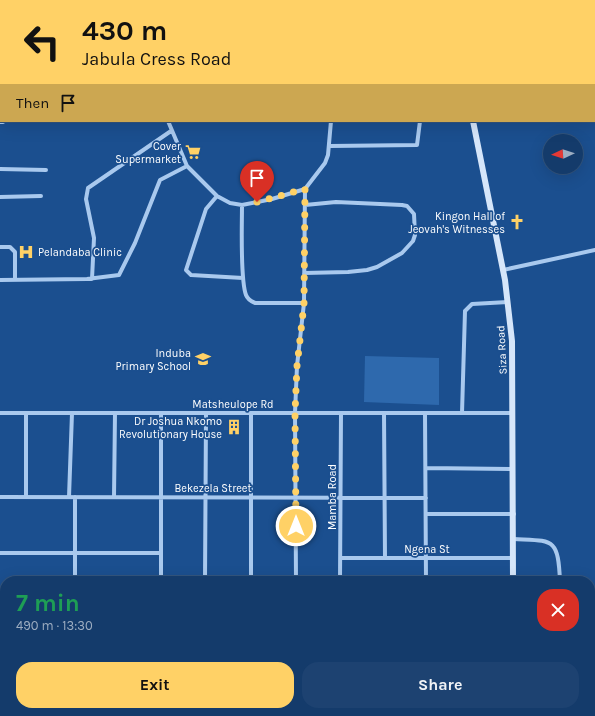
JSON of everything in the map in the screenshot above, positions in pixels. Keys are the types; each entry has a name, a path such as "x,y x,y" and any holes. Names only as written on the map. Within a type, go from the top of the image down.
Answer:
{"street":[{"path":"168,122 187,166 217,196 230,203 242,205 272,199 305,189 325,163 330,146 331,122"},
{"path":"330,146 417,145 420,122"},
{"name":"Siza Road","path":"473,122 503,270 512,341 514,514 513,576"},
{"path":"92,279 94,238 86,199 88,188 171,131"},
{"path":"0,280 92,279 115,277 122,273 160,180 187,166"},
{"path":"0,169 46,170"},
{"path":"296,576 295,413 297,366 304,304 305,189"},
{"path":"0,197 41,196"},
{"path":"217,196 206,209 186,270 191,275 244,278"},
{"path":"304,273 348,272 367,270 377,267 408,248 413,241 415,228 414,214 407,206 336,202 305,205"},
{"path":"242,205 244,278 246,294 249,300 255,303 304,304"},
{"path":"0,247 10,247 15,252 14,280"},
{"path":"503,270 595,250"},
{"path":"462,413 465,311 472,304 508,302"},
{"name":"Matsheulope Rd","path":"0,413 513,413"},
{"path":"26,413 26,497"},
{"path":"69,497 72,413"},
{"path":"114,497 115,413"},
{"path":"160,576 161,413"},
{"path":"205,576 206,413"},
{"path":"251,413 251,576"},
{"name":"Mamba Road","path":"340,576 341,413"},
{"path":"384,413 384,558"},
{"path":"425,413 426,576"},
{"path":"426,468 513,469"},
{"name":"Bekezela Street","path":"0,496 426,498"},
{"path":"75,576 76,497"},
{"path":"426,514 514,514"},
{"path":"514,539 546,540 552,543 556,552 559,576"},
{"path":"0,553 160,553"},
{"name":"Ngena St","path":"341,558 513,558"}],"shaded area":[{"path":"365,356 439,358 439,405 364,402"}],"place":[{"name":"Cover Supermarket","path":"193,152"},
{"name":"Kingon Hall of Jeovah's Witnesses","path":"517,222"},
{"name":"Pelandaba Clinic","path":"26,252"},
{"name":"Induba Primary School","path":"203,359"},
{"name":"Dr Joshua Nkomo Revolutionary House","path":"234,427"}],"route":[{"path":"257,202 305,189 304,304 297,366 295,413 296,526"}]}
